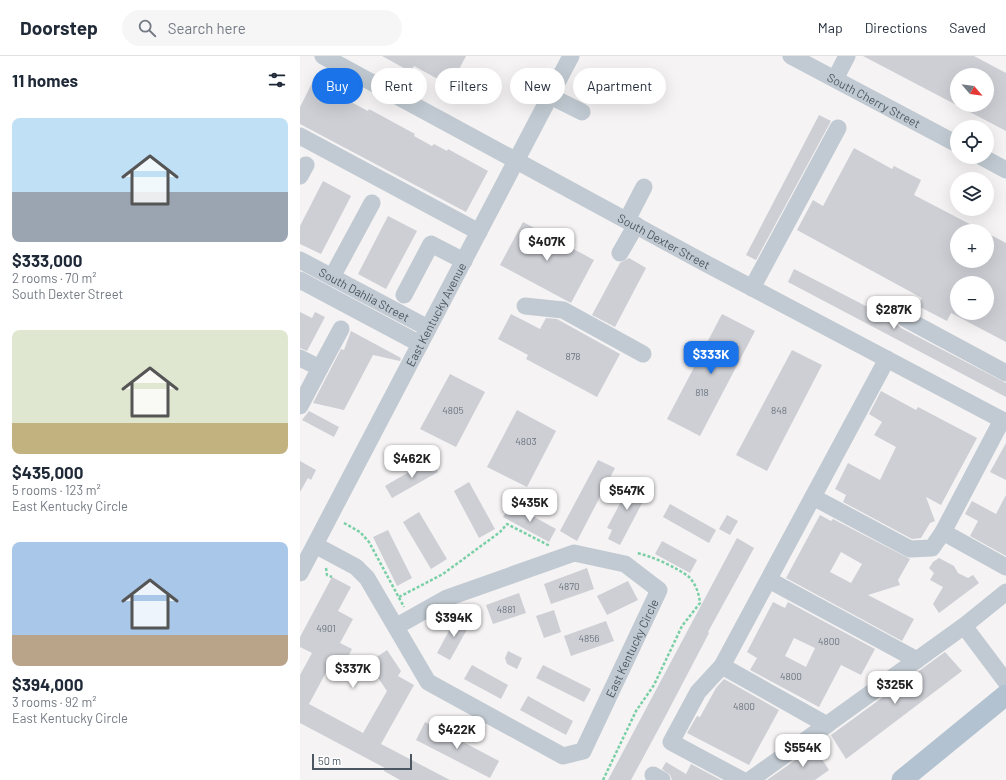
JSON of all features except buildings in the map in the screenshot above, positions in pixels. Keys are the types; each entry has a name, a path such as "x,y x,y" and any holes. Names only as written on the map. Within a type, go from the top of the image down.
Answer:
{"main road":[{"path":"902,780 1006,695"}],"street":[{"name":"South Dexter Street","path":"323,56 752,288 1004,421"},
{"name":"East Kentucky Avenue","path":"565,68 571,56"},
{"name":"South Cherry Street","path":"791,56 950,140"},
{"path":"835,79 847,56"},
{"name":"East Kentucky Avenue","path":"300,573 546,104"},
{"path":"565,104 582,112"},
{"path":"752,288 838,128"},
{"path":"300,136 479,232"},
{"path":"994,164 1006,170"},
{"path":"620,253 644,187"},
{"path":"332,277 372,203"},
{"path":"404,295 431,244 464,261"},
{"name":"South Dahlia Street","path":"300,260 428,328"},
{"name":"South Dahlia Street","path":"300,280 420,344"},
{"path":"525,306 563,310 643,354"},
{"path":"906,319 1006,373"},
{"path":"300,406 341,329"},
{"path":"300,358 320,368"},
{"path":"742,780 671,742 698,692 722,666 887,359"},
{"path":"813,497 910,549 932,548 943,532 1004,421"},
{"path":"943,532 1006,566"},
{"name":"East Kentucky Circle","path":"315,545 362,572 397,626 428,682 563,756 583,750 659,590 625,564 574,553 447,598 397,626"},
{"path":"769,580 917,660"},
{"path":"750,780 964,626 1006,592"},
{"path":"964,626 1006,682"},
{"path":"722,666 827,725"}],"path":[{"path":"344,523 360,532 369,542 406,612"},
{"path":"399,597 443,574 500,532 507,524 555,549"},
{"path":"603,780 636,711 654,686 682,626 700,603 695,585 689,577 651,558 633,552"},
{"path":"325,565 327,575 332,577"}]}
